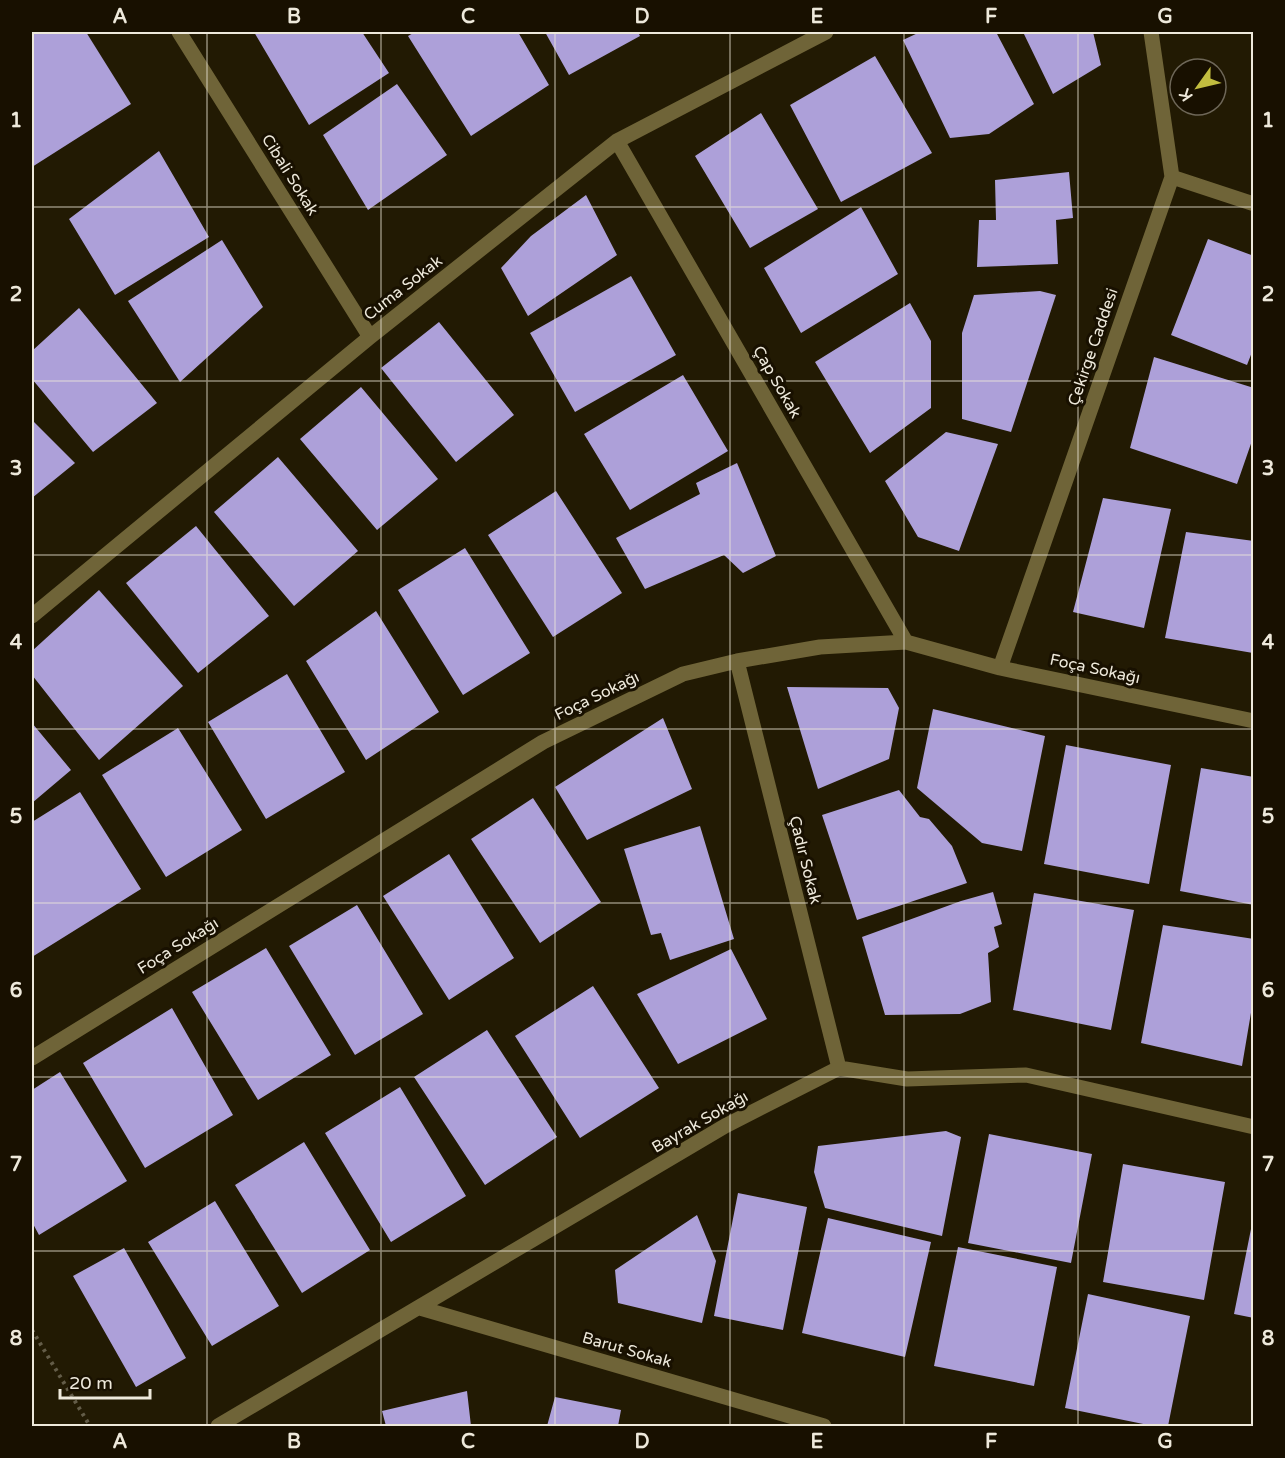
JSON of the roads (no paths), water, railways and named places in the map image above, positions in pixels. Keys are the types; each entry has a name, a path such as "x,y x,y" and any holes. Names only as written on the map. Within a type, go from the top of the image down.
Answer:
{"street":[{"name":"Cibali Sokak","path":"179,32 369,337"},
{"name":"Cuma Sokak","path":"32,616 369,337 617,141 826,32"},
{"name":"Çekirge Caddesi","path":"1000,668 1172,177 1151,32"},
{"name":"Çap Sokak","path":"617,141 906,642"},
{"path":"1172,177 1254,204"},
{"name":"Foça Sokağı","path":"32,1058 543,742 683,674 737,661 820,647 906,642 1000,668 1254,721"},
{"name":"Çadır Sokak","path":"737,661 839,1068"},
{"path":"839,1068 907,1079 1026,1075 1254,1127"},
{"name":"Bayrak Sokağı","path":"218,1426 725,1126 839,1068"},
{"name":"Barut Sokak","path":"420,1308 824,1426"}]}
